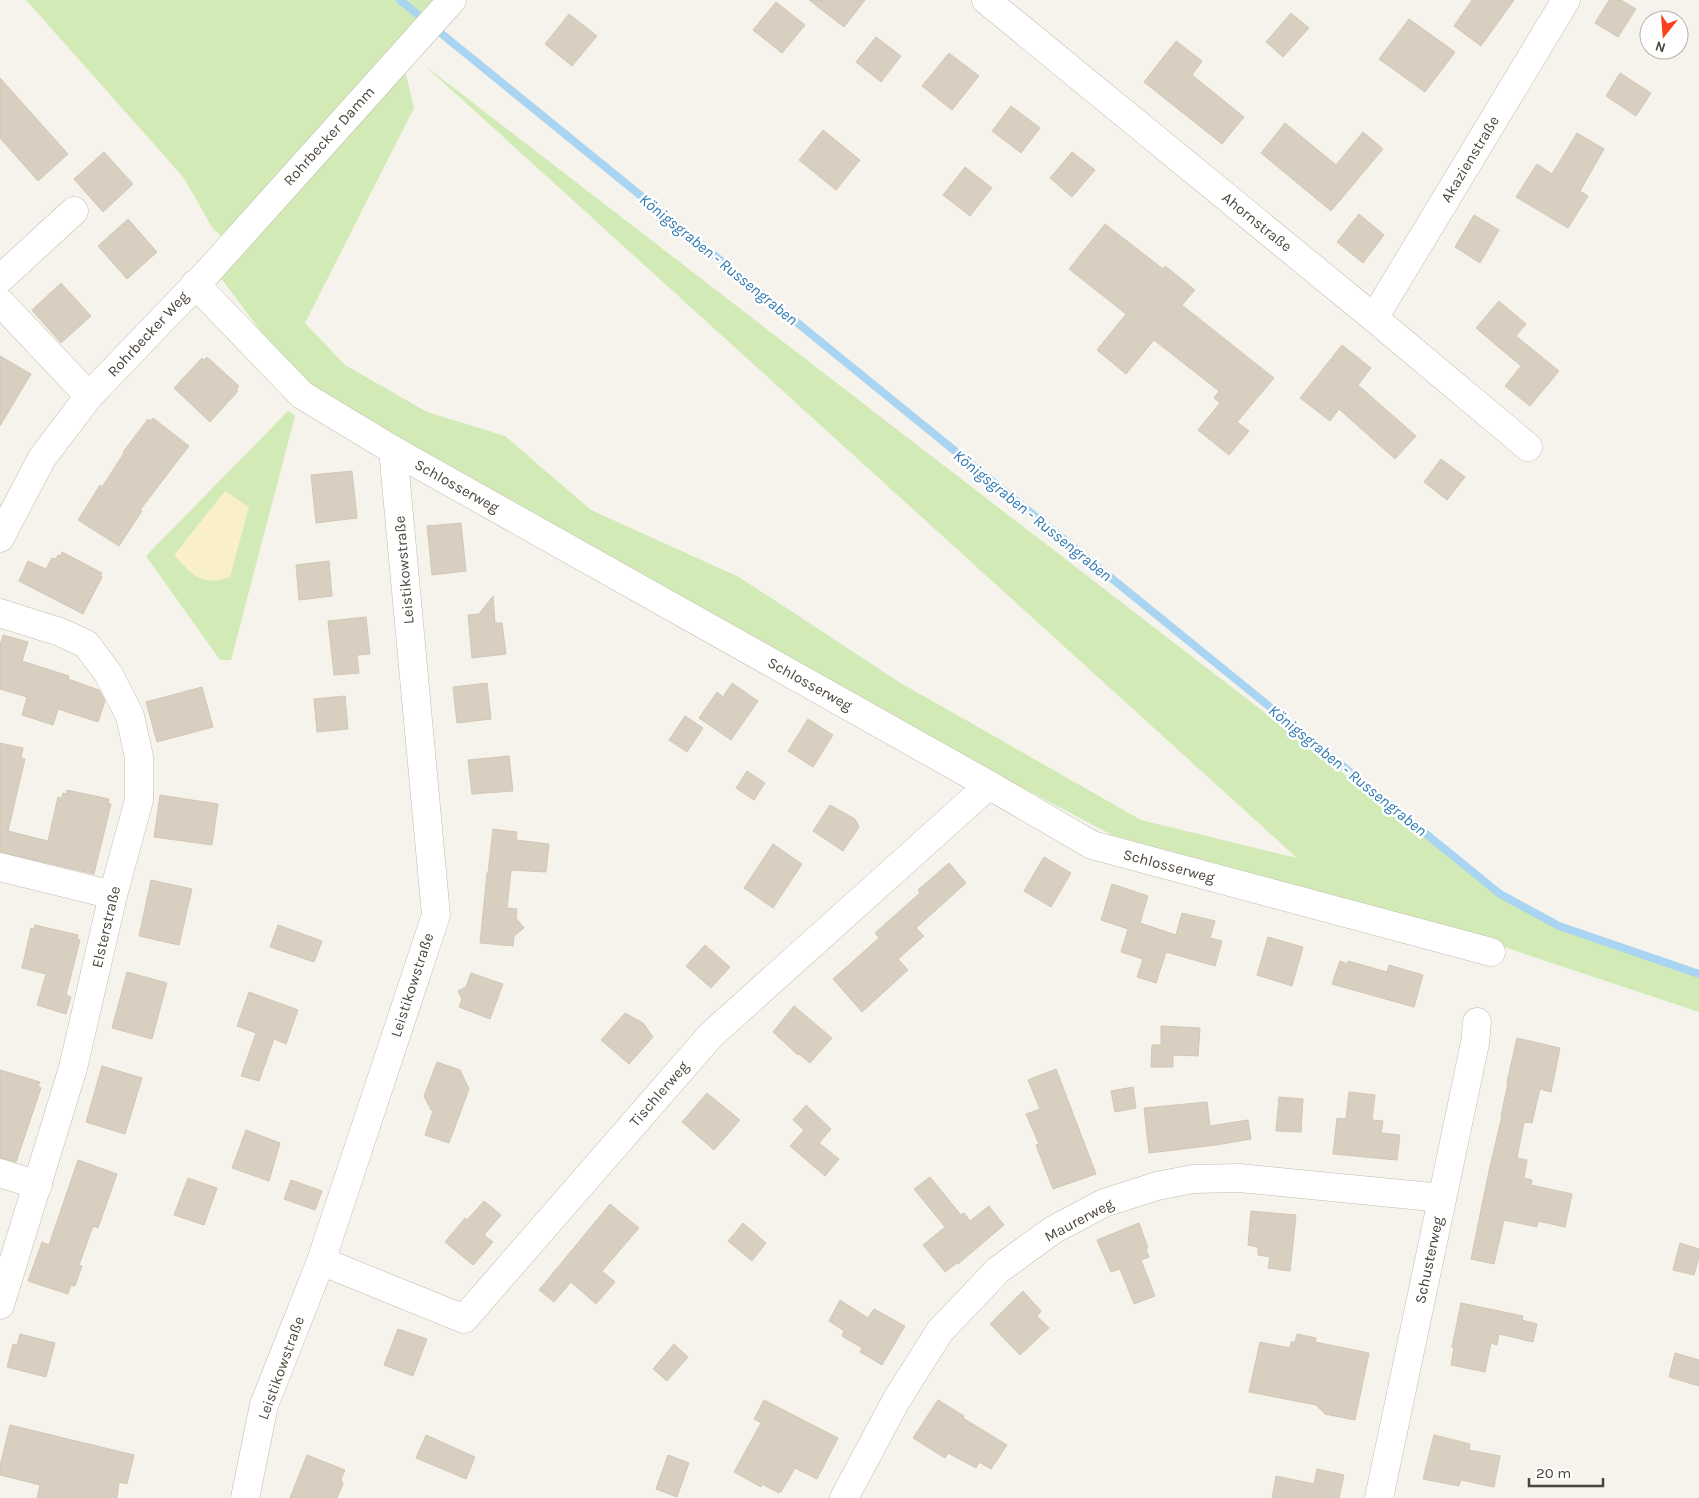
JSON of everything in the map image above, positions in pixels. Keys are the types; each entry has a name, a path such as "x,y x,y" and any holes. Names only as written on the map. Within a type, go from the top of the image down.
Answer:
{"street":[{"name":"Ahornstraße","path":"986,0 1528,446"},
{"name":"Akazienstraße","path":"1374,318 1566,0"},
{"name":"Rohrbecker Damm","path":"201,279 447,5"},
{"path":"0,279 74,211"},
{"name":"Rohrbecker Weg","path":"0,538 42,458 89,396 201,279"},
{"name":"Schlosserweg","path":"201,279 302,395 393,450 989,785 1092,846 1491,952"},
{"path":"3,311 89,396"},
{"name":"Leistikowstraße","path":"245,1498 264,1405 321,1261 436,914 393,450"},
{"name":"Elsterstraße","path":"0,613 60,632 86,644 108,673 130,716 139,757 140,800 114,895 74,1068 0,1304"},
{"name":"Tischlerweg","path":"321,1261 464,1319 711,1035 989,785"},
{"path":"0,867 114,895"},
{"name":"Schusterweg","path":"1379,1498 1475,1043 1477,1022"},
{"path":"0,1173 38,1185"},
{"name":"Maurerweg","path":"844,1498 897,1399 940,1332 998,1270 1053,1230 1104,1203 1157,1186 1193,1179 1239,1178 1442,1198"}],"green space":[{"path":"26,0 441,0 399,45 414,108 305,323 345,365 427,412 505,436 591,510 739,577 899,682 1141,820 1297,858 424,65 1500,894 1559,926 1699,974 1699,1012 1492,943 1112,835 993,772 303,387 214,269 225,239 213,229 184,178"},
{"path":"288,411 295,416 231,660 220,660 146,556"}],"sand":[{"path":"225,491 249,507 230,577 212,581 205,580 192,573 174,555"}],"building":[{"path":"809,0 865,0 844,27"},
{"path":"1472,0 1514,0 1481,46 1454,26"},
{"path":"1609,0 1621,0 1636,9 1618,37 1595,23"},
{"path":"776,2 805,25 782,53 753,30"},
{"path":"1291,13 1309,28 1283,57 1266,42"},
{"path":"569,14 597,36 572,66 545,44"},
{"path":"1409,19 1455,52 1425,92 1379,59"},
{"path":"876,37 901,56 881,82 856,62"},
{"path":"1176,41 1202,61 1192,75 1244,117 1222,144 1144,82"},
{"path":"949,53 979,76 952,110 922,86"},
{"path":"1620,73 1651,93 1636,116 1606,96"},
{"path":"0,78 68,154 38,181 0,138"},
{"path":"1011,106 1040,128 1021,153 992,131"},
{"path":"1285,123 1336,165 1363,132 1383,149 1331,211 1261,153"},
{"path":"823,130 860,160 836,190 799,160"},
{"path":"1577,133 1604,149 1580,191 1588,196 1568,228 1516,197 1537,164 1552,174"},
{"path":"104,152 133,184 103,212 74,179"},
{"path":"1072,152 1095,170 1072,197 1050,178"},
{"path":"965,167 992,188 970,216 943,195"},
{"path":"1359,214 1384,235 1363,263 1337,242"},
{"path":"1474,215 1499,230 1480,263 1455,247"},
{"path":"128,219 157,252 127,279 98,246"},
{"path":"1105,224 1163,269 1165,266 1195,290 1182,305 1274,378 1237,422 1249,431 1229,455 1198,430 1220,403 1214,398 1219,391 1154,340 1126,374 1097,350 1126,314 1069,269"},
{"path":"61,283 91,316 61,343 32,310"},
{"path":"1499,301 1526,324 1516,336 1559,371 1530,406 1505,386 1521,366 1476,328"},
{"path":"1342,345 1371,368 1358,385 1416,436 1395,459 1339,409 1330,421 1300,398"},
{"path":"0,356 31,374 0,426"},
{"path":"207,357 239,386 236,390 238,391 210,422 174,388 202,358 204,360"},
{"path":"153,418 189,446 140,510 142,511 119,546 78,520 100,485 102,487 123,452 148,419 150,421"},
{"path":"1441,459 1465,477 1447,500 1424,482"},
{"path":"352,471 357,518 316,523 311,475"},
{"path":"461,523 466,571 432,575 427,526"},
{"path":"62,552 102,573 100,576 102,577 83,614 19,581 28,561 46,569 52,558 56,559 58,555 61,556"},
{"path":"329,561 332,596 299,600 296,565"},
{"path":"493,596 495,623 502,623 506,654 472,658 468,615 479,614"},
{"path":"366,617 370,654 357,655 359,673 334,675 328,621"},
{"path":"3,635 28,642 22,661 69,676 68,679 99,690 105,701 98,722 58,709 53,725 22,715 27,697 0,689 0,645"},
{"path":"487,683 491,719 457,723 453,687"},
{"path":"732,683 758,701 731,740 699,718 717,692 723,697"},
{"path":"202,687 213,727 157,742 146,702"},
{"path":"345,696 348,729 317,732 314,699"},
{"path":"685,716 703,728 687,752 669,740"},
{"path":"808,719 833,735 813,767 788,751"},
{"path":"0,743 23,748 21,758 25,759 8,831 48,841 58,797 62,798 63,793 66,794 67,790 109,799 108,803 111,804 94,874 0,852"},
{"path":"509,756 513,791 472,794 468,760"},
{"path":"747,771 765,783 754,800 736,788"},
{"path":"160,795 218,804 212,845 154,837"},
{"path":"830,805 855,819 859,827 843,851 813,831"},
{"path":"493,829 517,832 516,840 549,844 546,872 511,870 507,908 517,909 516,918 524,928 514,936 513,946 480,943"},
{"path":"773,844 802,864 773,908 744,888"},
{"path":"1044,857 1071,873 1051,907 1024,891"},
{"path":"949,863 966,883 916,928 924,936 898,959 908,970 862,1012 833,979 879,938 875,933 920,893 918,890"},
{"path":"151,880 192,889 179,945 139,936"},
{"path":"1112,884 1148,896 1140,923 1176,935 1182,913 1215,921 1210,938 1222,941 1215,966 1166,952 1156,983 1137,977 1143,959 1121,952 1128,929 1101,920"},
{"path":"35,925 78,935 77,939 80,940 66,995 71,997 66,1014 37,1005 46,974 22,968 31,928 34,929"},
{"path":"278,925 322,941 314,962 270,947"},
{"path":"1268,937 1303,947 1292,986 1257,975"},
{"path":"705,945 730,967 711,988 686,966"},
{"path":"1340,961 1347,964 1348,961 1387,972 1389,965 1423,975 1414,1007 1332,984"},
{"path":"127,972 167,983 152,1039 112,1028"},
{"path":"471,973 503,984 490,1019 459,1007 462,999 458,991 466,987"},
{"path":"249,992 298,1010 286,1044 274,1039 259,1081 241,1076 256,1033 237,1026"},
{"path":"794,1006 832,1038 810,1063 798,1055 773,1032"},
{"path":"625,1013 643,1023 653,1037 629,1064 601,1040"},
{"path":"1161,1026 1200,1028 1198,1056 1173,1055 1173,1067 1151,1067 1152,1045 1161,1045"},
{"path":"1517,1038 1560,1048 1551,1092 1540,1089 1532,1123 1524,1122 1517,1158 1527,1160 1524,1178 1532,1180 1531,1185 1572,1194 1565,1227 1538,1221 1537,1227 1504,1220 1494,1264 1471,1259"},
{"path":"437,1062 460,1070 469,1089 449,1143 425,1135 433,1111 424,1096"},
{"path":"102,1066 142,1078 125,1134 86,1122"},
{"path":"1056,1069 1096,1174 1053,1189 1036,1145 1039,1144 1026,1114 1040,1109 1028,1080"},
{"path":"0,1070 40,1082 38,1086 41,1088 16,1162 0,1158"},
{"path":"1133,1087 1136,1108 1115,1112 1111,1091"},
{"path":"1349,1092 1375,1095 1372,1120 1383,1121 1381,1133 1400,1135 1397,1160 1333,1154 1337,1118 1346,1119"},
{"path":"707,1093 740,1120 714,1150 682,1122"},
{"path":"1279,1097 1303,1099 1301,1132 1276,1131"},
{"path":"1207,1102 1210,1126 1248,1120 1251,1139 1149,1153 1144,1108"},
{"path":"806,1105 831,1129 819,1143 839,1159 825,1176 790,1146 804,1130 793,1120"},
{"path":"246,1130 280,1143 269,1181 232,1168"},
{"path":"78,1160 117,1174 98,1228 93,1226 79,1265 82,1266 75,1286 71,1285 68,1294 28,1281 42,1242 49,1245"},
{"path":"930,1177 961,1215 964,1213 970,1221 989,1206 1004,1225 958,1264 945,1272 923,1245 945,1227 914,1189"},
{"path":"188,1178 217,1188 204,1225 174,1215"},
{"path":"291,1180 322,1191 315,1210 284,1199"},
{"path":"484,1201 501,1215 484,1235 493,1242 473,1265 445,1242 465,1218 467,1220"},
{"path":"610,1204 639,1228 602,1271 615,1282 596,1304 571,1282 554,1302 539,1290"},
{"path":"1251,1211 1296,1215 1290,1271 1268,1268 1270,1257 1258,1255 1258,1247 1248,1245"},
{"path":"743,1223 766,1243 752,1261 728,1241"},
{"path":"1139,1223 1148,1248 1146,1249 1149,1257 1141,1260 1155,1296 1134,1304 1120,1269 1111,1272 1097,1240"},
{"path":"1680,1243 1699,1249 1699,1257 1694,1275 1673,1270"},
{"path":"1023,1291 1041,1311 1037,1316 1049,1328 1020,1355 990,1324"},
{"path":"840,1300 868,1318 874,1309 905,1326 882,1365 860,1352 862,1348 842,1336 844,1331 829,1321"},
{"path":"1461,1303 1523,1316 1522,1320 1537,1324 1533,1342 1499,1334 1497,1345 1491,1343 1485,1372 1451,1365 1454,1348 1452,1347"},
{"path":"398,1329 427,1339 413,1376 384,1365"},
{"path":"20,1334 55,1343 46,1377 7,1367 13,1344 17,1345"},
{"path":"1297,1334 1316,1338 1315,1342 1369,1353 1355,1420 1325,1414 1316,1405 1249,1392 1260,1342 1290,1348 1291,1342 1295,1342"},
{"path":"674,1344 688,1357 667,1381 653,1369"},
{"path":"1675,1353 1699,1360 1699,1386 1669,1377"},
{"path":"764,1400 838,1438 817,1479 795,1468 779,1493 762,1484 761,1487 734,1472 761,1423 754,1419"},
{"path":"938,1400 1007,1445 991,1469 979,1462 976,1468 948,1453 945,1458 913,1438"},
{"path":"10,1425 134,1455 127,1484 119,1482 117,1498 37,1498 40,1485 0,1475 0,1466"},
{"path":"426,1435 475,1457 466,1479 416,1458"},
{"path":"1434,1435 1470,1444 1469,1450 1500,1456 1494,1487 1461,1480 1459,1486 1423,1479"},
{"path":"307,1455 345,1470 341,1479 343,1484 337,1498 290,1498"},
{"path":"668,1455 689,1463 677,1497 656,1489"},
{"path":"1317,1469 1344,1475 1339,1498 1272,1498 1276,1476 1314,1484"}],"waterway":[{"name":"Königsgraben - Russengraben","path":"400,0 1500,894 1559,926 1699,974"}]}
